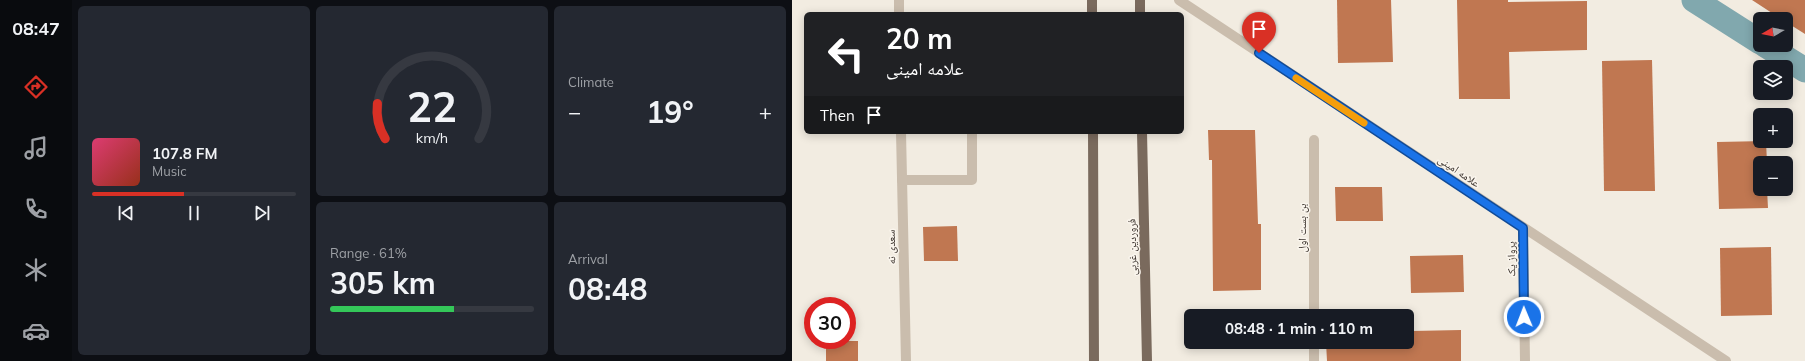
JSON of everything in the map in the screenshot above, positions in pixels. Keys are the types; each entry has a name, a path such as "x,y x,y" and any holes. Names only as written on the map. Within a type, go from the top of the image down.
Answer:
{"main road":[{"path":"1092,0 1092,12"},
{"path":"1140,0 1140,12"},
{"path":"1093,134 1094,361"},
{"name":"فروردین غربی","path":"1142,134 1147,361"}],"street":[{"path":"899,0 899,12"},
{"name":"علامه امینی","path":"1179,0 1726,361"},
{"name":"سعدی نه","path":"901,134 906,361"},
{"path":"902,180 972,180 972,134"},
{"name":"بن بست اول","path":"1314,140 1314,309"},
{"name":"پرواز یک","path":"1523,228 1525,361"},
{"path":"1314,349 1314,361"}],"building":[{"path":"1337,0 1391,0 1393,62 1338,63"},
{"path":"1457,0 1508,0 1508,2 1587,1 1587,50 1509,52 1510,99 1459,99"},
{"path":"1752,0 1805,0 1805,34 1793,26 1793,12 1770,12"},
{"path":"1652,60 1655,191 1604,191 1602,61"},
{"path":"1208,130 1255,130 1258,224 1261,224 1261,290 1213,291 1212,160 1209,160"},
{"path":"1753,141 1753,148 1766,148 1767,156 1753,156 1753,196 1767,196 1768,208 1719,209 1717,142"},
{"path":"1335,187 1382,187 1383,221 1336,221"},
{"path":"957,226 958,261 924,261 923,227"},
{"path":"1771,247 1772,315 1721,316 1720,248"},
{"path":"1463,255 1464,292 1411,293 1410,256"},
{"path":"1461,330 1461,361 1327,361 1326,349 1414,349 1414,331"},
{"path":"856,341 858,341 858,361 826,361 826,349 856,349"}],"waterway":[{"path":"1694,0 1753,38"},
{"path":"1776,52 1805,70"}],"slow traffic":[{"path":"1296,78 1364,123"}],"route":[{"path":"1259,53 1523,228 1524,317"}]}
